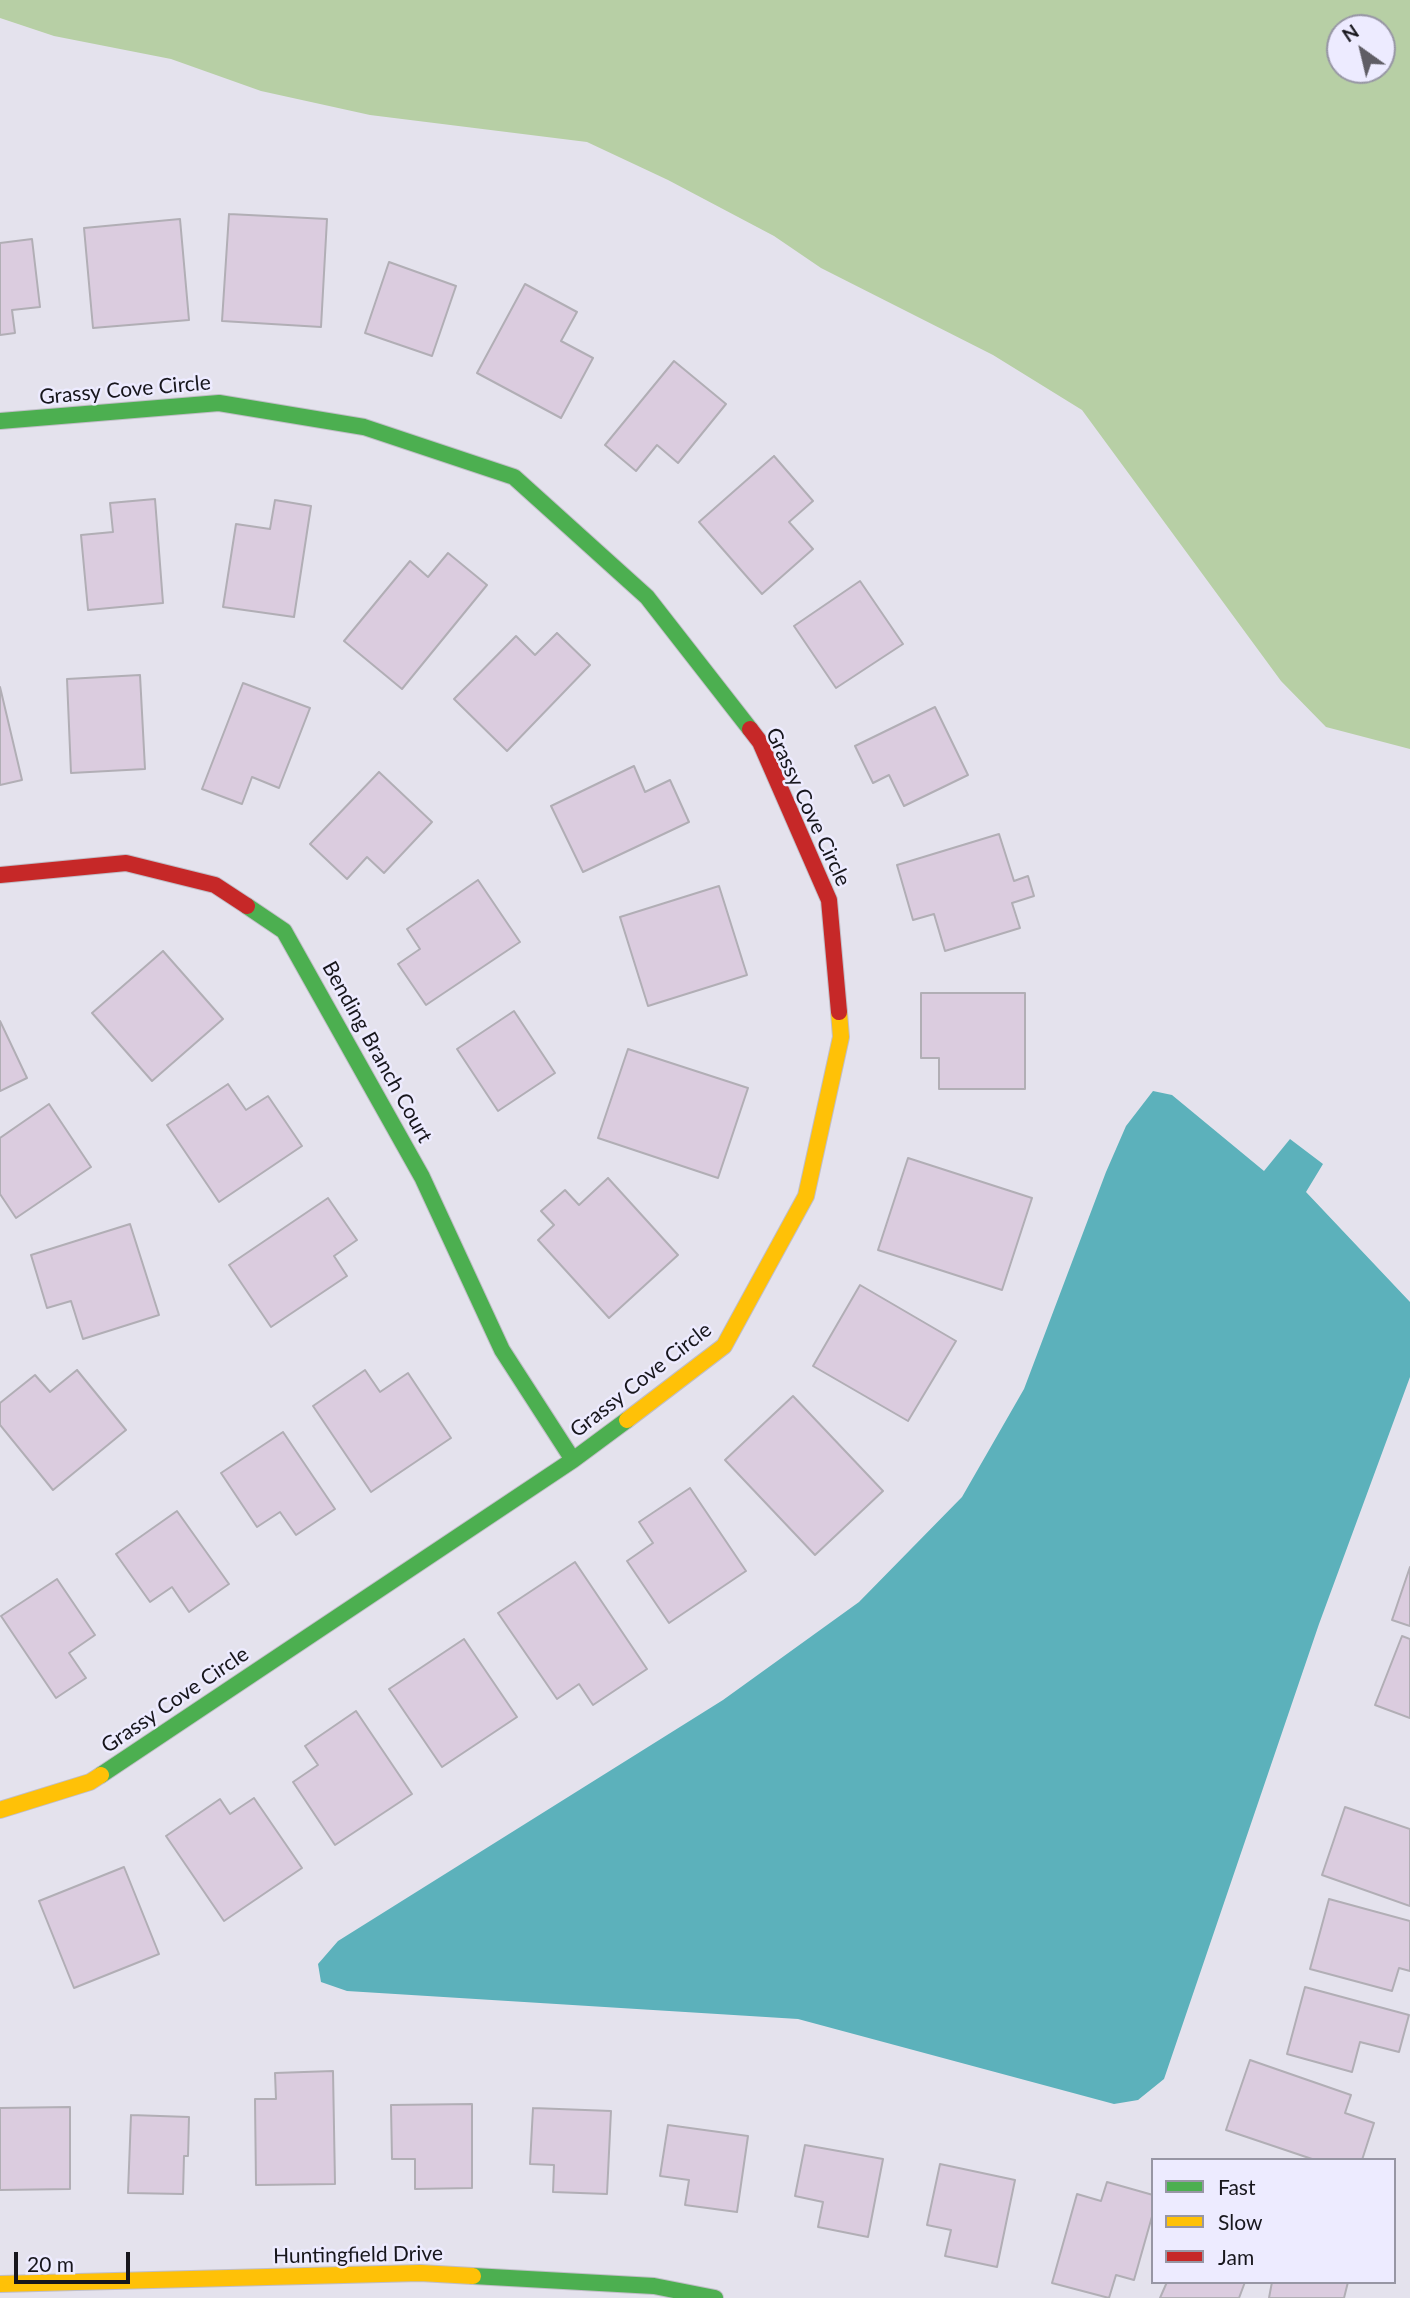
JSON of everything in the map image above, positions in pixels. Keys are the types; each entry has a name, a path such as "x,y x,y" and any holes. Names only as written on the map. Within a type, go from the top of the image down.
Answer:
{"street":[{"name":"Grassy Cove Circle","path":"0,421 219,403 364,427 514,477 647,597 760,742 829,900 841,1037 806,1196 724,1346 573,1460 90,1782 0,1810"},
{"name":"Bending Branch Court","path":"0,875 126,863 215,885 284,931 422,1177 502,1350 573,1460"},
{"name":"Huntingfield Drive","path":"0,2284 421,2273 654,2286 715,2298"}],"green space":[{"path":"0,0 1410,0 1410,749 1326,727 1281,681 1082,410 993,355 821,268 774,236 668,180 587,142 370,115 261,91 171,59 54,36 0,18"}],"water":[{"path":"1153,1091 1172,1095 1264,1171 1290,1139 1323,1164 1306,1192 1410,1302 1410,1377 1319,1624 1164,2079 1138,2100 1114,2104 798,2019 347,1991 321,1982 318,1964 338,1941 723,1700 859,1602 962,1497 1024,1389 1106,1172 1126,1126"}],"building":[{"path":"229,214 327,219 321,327 222,321"},
{"path":"180,219 189,320 93,328 84,228"},
{"path":"32,239 40,307 12,310 15,333 0,335 0,243"},
{"path":"389,262 456,286 432,356 365,333"},
{"path":"525,284 577,312 561,341 593,358 561,418 477,373"},
{"path":"674,361 726,404 678,463 657,445 636,471 605,445"},
{"path":"774,456 813,501 789,522 813,549 762,594 699,522"},
{"path":"155,499 163,603 88,610 81,535 113,532 110,503"},
{"path":"275,500 311,506 294,617 223,607 236,524 270,529"},
{"path":"448,553 487,585 402,689 344,641 410,561 428,577"},
{"path":"860,581 903,644 836,688 794,626"},
{"path":"557,633 590,665 507,751 454,699 516,636 535,655"},
{"path":"140,675 145,769 71,773 67,679"},
{"path":"243,683 310,708 279,788 252,777 242,804 202,789"},
{"path":"0,687 22,780 0,785"},
{"path":"935,707 968,775 904,806 889,775 873,783 855,746"},
{"path":"634,766 645,792 670,780 689,822 583,872 551,806"},
{"path":"379,772 432,822 384,873 367,857 347,879 310,844"},
{"path":"999,834 1014,881 1028,876 1034,896 1012,903 1020,928 945,951 934,914 913,920 897,865"},
{"path":"478,880 520,942 426,1005 398,964 420,949 407,929"},
{"path":"719,886 747,975 648,1006 620,917"},
{"path":"163,951 223,1019 152,1081 92,1013"},
{"path":"921,993 1025,993 1025,1089 939,1089 939,1058 921,1058"},
{"path":"514,1011 555,1073 498,1111 457,1049"},
{"path":"0,1021 27,1078 0,1091"},
{"path":"628,1049 748,1088 718,1178 598,1138"},
{"path":"228,1084 246,1110 268,1096 302,1146 219,1202 167,1125"},
{"path":"49,1104 91,1167 16,1218 0,1194 0,1138"},
{"path":"908,1158 1032,1198 1002,1290 878,1250"},
{"path":"608,1178 678,1255 609,1318 538,1240 554,1225 541,1211 565,1190 579,1205"},
{"path":"328,1198 357,1240 334,1256 347,1276 271,1327 229,1265"},
{"path":"130,1224 159,1315 83,1339 71,1301 47,1308 31,1255"},
{"path":"860,1285 956,1341 908,1421 813,1366"},
{"path":"77,1370 126,1430 53,1490 0,1425 0,1403 35,1375 50,1392"},
{"path":"365,1370 380,1392 408,1373 451,1438 371,1492 313,1406"},
{"path":"793,1396 883,1491 815,1555 725,1460"},
{"path":"283,1432 335,1509 296,1535 280,1512 257,1527 221,1473"},
{"path":"690,1488 746,1571 669,1623 627,1561 653,1543 639,1522"},
{"path":"177,1511 229,1584 189,1612 172,1587 150,1602 116,1554"},
{"path":"575,1562 647,1669 593,1705 579,1684 557,1699 498,1613"},
{"path":"1410,1567 1410,1626 1392,1620"},
{"path":"57,1579 95,1635 69,1653 86,1678 56,1698 1,1616"},
{"path":"1402,1636 1410,1639 1410,1718 1375,1705"},
{"path":"464,1639 517,1717 442,1767 389,1689"},
{"path":"356,1711 412,1794 335,1845 293,1782 318,1765 305,1746"},
{"path":"254,1798 302,1868 224,1921 166,1836 220,1799 230,1814"},
{"path":"1345,1807 1410,1829 1410,1906 1322,1875"},
{"path":"124,1867 159,1954 74,1988 39,1901"},
{"path":"1329,1899 1410,1921 1410,1971 1399,1968 1392,1991 1310,1969"},
{"path":"1305,1987 1409,2015 1399,2052 1360,2042 1352,2072 1287,2054"},
{"path":"1250,2060 1351,2095 1345,2113 1374,2123 1363,2158 1309,2158 1226,2130"},
{"path":"333,2071 335,2184 256,2185 255,2099 276,2099 275,2073"},
{"path":"472,2104 472,2188 415,2189 415,2159 392,2159 391,2105"},
{"path":"70,2107 70,2189 0,2190 0,2108"},
{"path":"533,2108 611,2111 607,2194 553,2192 554,2165 530,2164"},
{"path":"131,2115 189,2117 183,2194 128,2193"},
{"path":"668,2125 748,2136 737,2212 685,2205 689,2180 660,2176"},
{"path":"805,2145 883,2159 868,2237 818,2227 823,2202 795,2196"},
{"path":"940,2164 1015,2180 997,2267 945,2256 951,2230 927,2225"},
{"path":"1107,2182 1151,2194 1151,2220 1134,2280 1116,2275 1109,2298 1052,2283 1077,2194 1101,2201"},
{"path":"1166,2284 1244,2284 1239,2298 1160,2298"},
{"path":"1272,2284 1348,2284 1344,2298 1269,2298"}],"traffic: fast":[{"path":"0,421 219,403 364,427 514,477 647,597 750,729"},
{"path":"247,906 284,931 422,1177 502,1350 573,1460"},
{"path":"101,1775 573,1460 627,1420"},
{"path":"473,2276 654,2286 715,2298"}],"traffic: slow":[{"path":"627,1420 724,1346 806,1196 841,1037 839,1012"},
{"path":"0,1810 90,1782 101,1775"},
{"path":"0,2284 420,2273 473,2276"}],"traffic: jam":[{"path":"750,729 760,742 829,900 839,1012"},
{"path":"0,875 126,863 215,885 247,906"}]}
